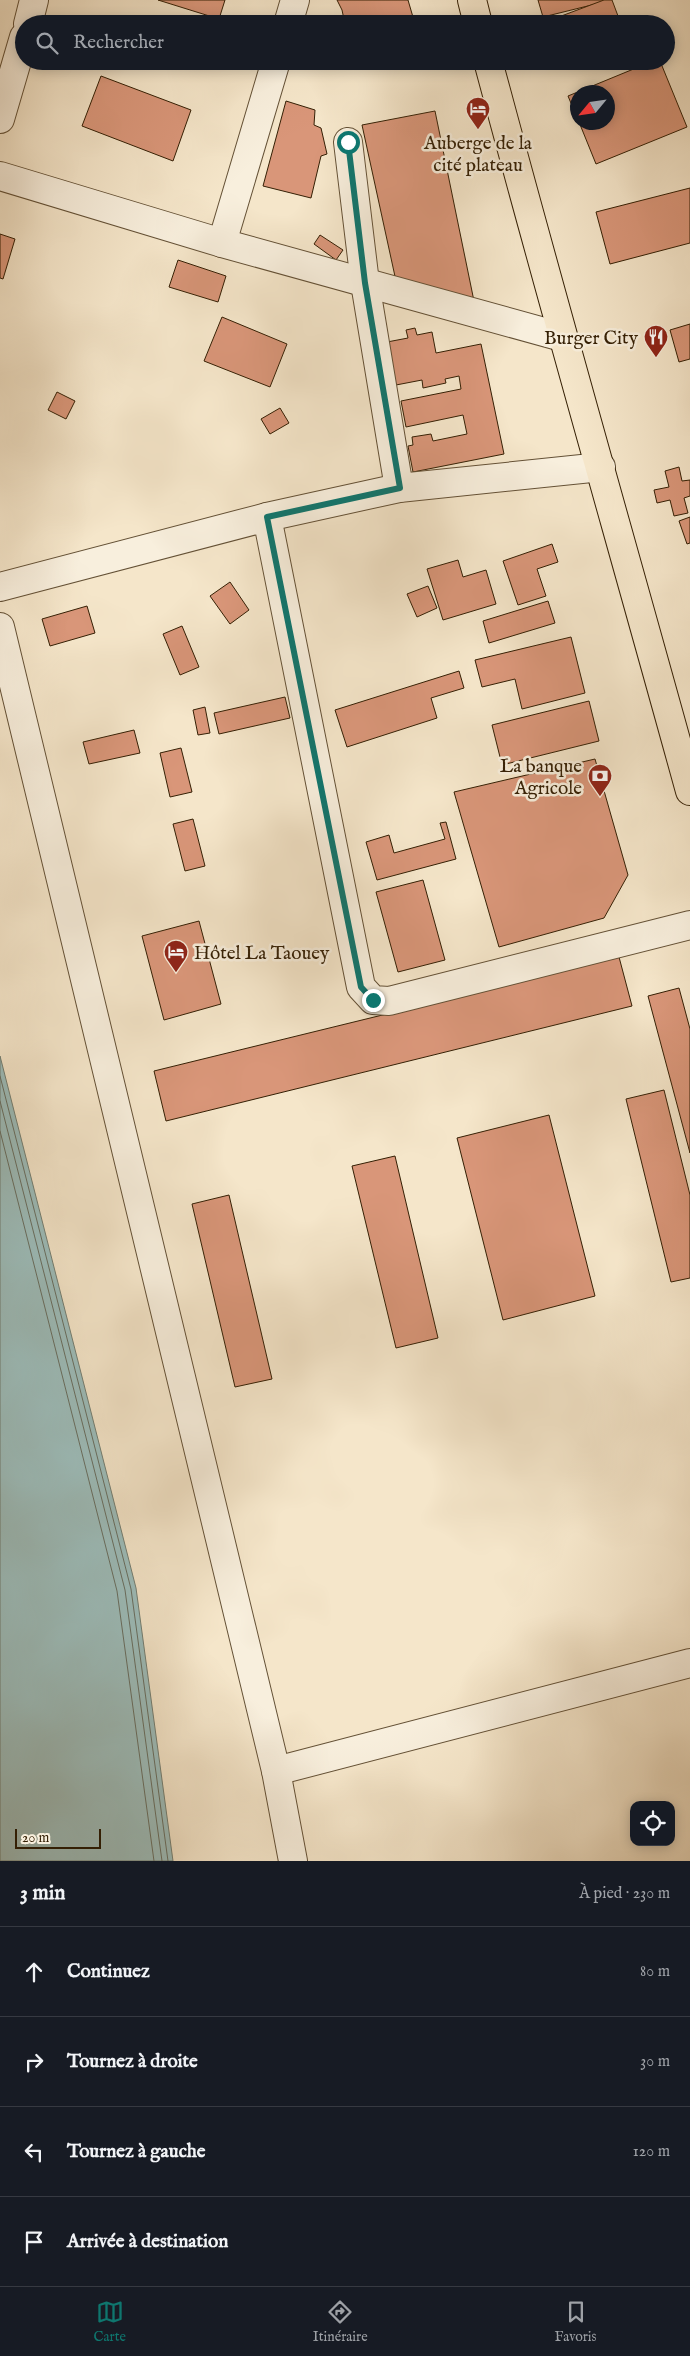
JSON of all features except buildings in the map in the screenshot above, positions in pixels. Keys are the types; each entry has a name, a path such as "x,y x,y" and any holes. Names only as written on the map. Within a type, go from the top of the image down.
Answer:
{"main road":[{"path":"472,0 476,15"},
{"path":"490,70 562,337 601,467 690,791"}],"street":[{"path":"30,15 34,0"},
{"path":"291,15 295,0"},
{"path":"0,119 15,68"},
{"path":"222,243 273,70"},
{"path":"348,142 365,283 400,488"},
{"path":"0,176 222,243 562,337"},
{"path":"0,587 267,517 400,488 601,467"},
{"path":"267,517 361,987 373,1000 389,1001 690,925"},
{"path":"0,627 276,1772 293,1861"},
{"path":"276,1772 690,1662"}],"water":[{"path":"0,1056 136,1588 173,1861 0,1861"}],"place":[{"name":"Auberge de la cité plateau","path":"478,130"},
{"name":"Burger City","path":"656,358"},
{"name":"La banque Agricole","path":"600,797"},
{"name":"Hôtel La Taouey","path":"176,973"}],"route":[{"path":"348,142 365,283 400,488 267,517 361,987 373,1000"}]}
